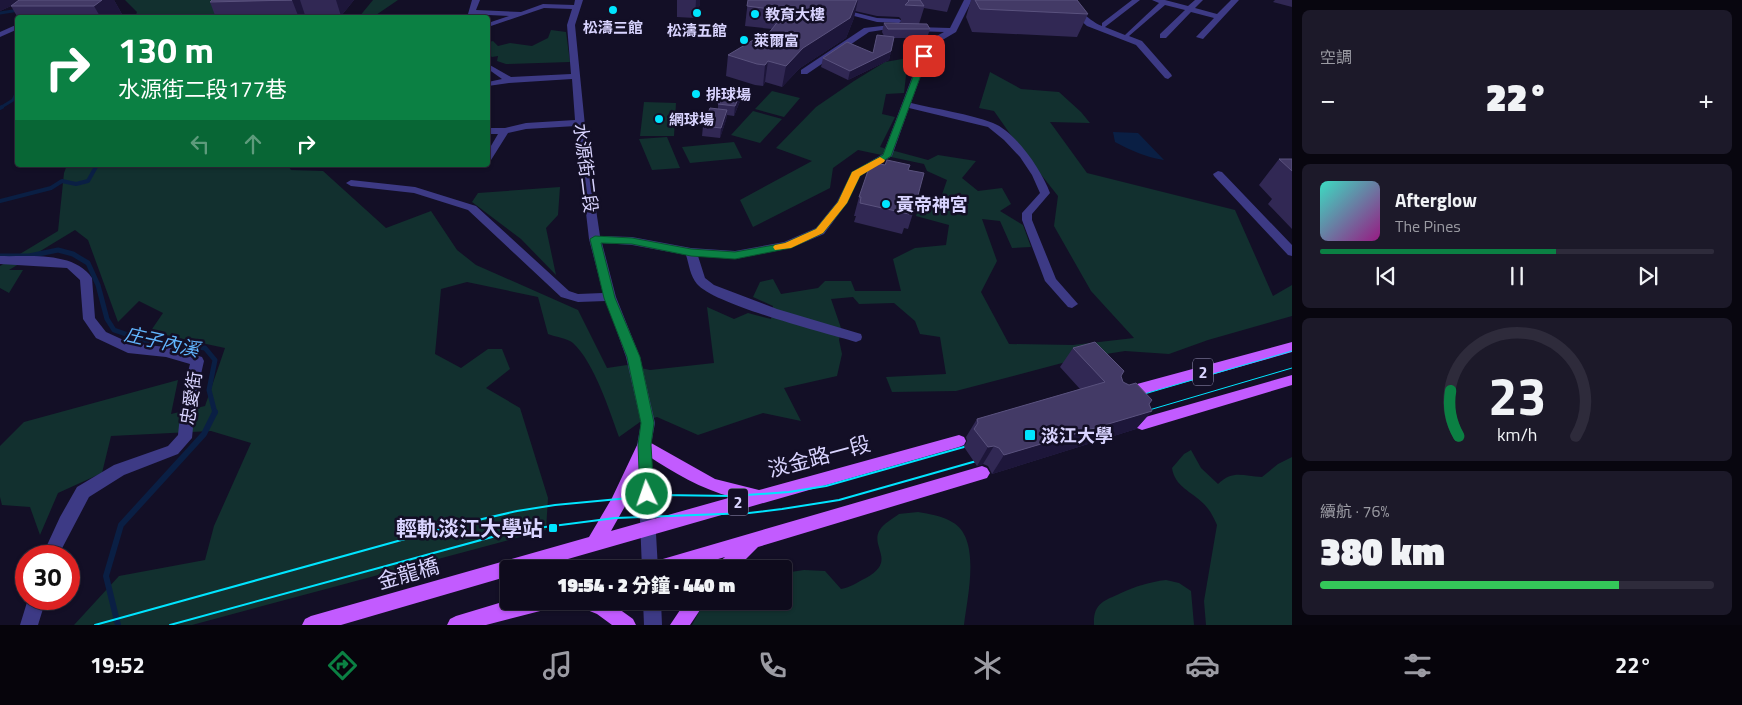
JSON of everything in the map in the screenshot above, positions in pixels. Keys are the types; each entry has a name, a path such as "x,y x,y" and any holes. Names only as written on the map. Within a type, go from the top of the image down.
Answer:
{"main road":[{"name":"2","path":"1115,396 1292,347"},
{"name":"2","path":"1142,424 1292,380"},
{"name":"淡金路一段","path":"533,560 594,544 648,526 959,441"},
{"path":"594,544 618,503 644,445 674,465 712,484 757,496"},
{"path":"688,560 982,472"},
{"path":"734,560 753,542"},
{"name":"金龍橋","path":"312,625 500,569"},
{"path":"456,625 506,610"},
{"path":"606,610 627,625"},
{"path":"679,625 690,610"}],"street":[{"path":"476,0 470,12 522,14"},
{"path":"1061,0 1090,24 1139,43 1168,76"},
{"path":"1106,25 1136,0"},
{"path":"1164,36 1199,0"},
{"path":"1200,38 1235,0"},
{"path":"1128,34 1160,1 1219,17"},
{"path":"490,24 543,6 578,4"},
{"name":"水源街二段","path":"578,4 571,24 580,123 595,239 610,298 634,357 648,423 644,445 650,560"},
{"path":"595,239 632,241 691,252 735,255 787,246 820,231 842,203 856,174 887,156 924,56 936,40 953,30 969,6"},
{"path":"835,10 877,20 899,21"},
{"path":"0,34 15,27"},
{"path":"804,72 867,30 892,28 953,30"},
{"path":"490,67 509,80"},
{"path":"490,84 509,80 576,76"},
{"path":"906,105 991,125 1011,141 1042,183 1045,193 1027,213 1027,220 1050,281 1072,304"},
{"path":"490,131 526,126 580,123"},
{"path":"490,155 505,130"},
{"path":"1218,174 1292,252"},
{"path":"352,183 415,190 472,208 565,294 578,298 610,298"},
{"path":"691,252 701,282 713,291 856,337"},
{"name":"忠愛街","path":"0,260 48,262 70,266 86,278 88,319 101,335 128,348 166,352 197,361 189,396 185,438 173,450 119,470 83,492 55,545"},
{"path":"29,625 34,610"},
{"path":"652,610 653,625"}],"green space":[{"path":"125,0 234,0 224,15 136,15 137,12"},
{"path":"373,0 398,0 376,15 361,15"},
{"path":"551,30 566,32 570,62 506,64 497,61 498,56 490,56 490,42 493,41 498,46 510,43 532,46 548,38"},
{"path":"908,58 904,93 886,94 882,114 895,117 880,147 928,160 938,155 976,161 962,178 978,191 1002,188 1011,204 1000,211 1023,225 1031,247 1012,248 1000,221 982,219 997,261 981,292 1009,344 1073,345 1134,338 1091,291 1054,226 1058,196 994,111 979,108 990,72 1021,89 1059,92 1081,112 1090,123 1050,122 1087,173 1235,210 1273,296 1292,285 1292,316 1208,340 1169,354 1125,351 1081,358 956,391 892,392 886,377 946,374 940,337 920,334 915,321 894,303 859,304 853,297 831,299 841,328 839,340 842,354 837,376 784,388 801,421 763,413 698,435 657,417 640,422 619,437 606,401 588,362 573,343 548,334 538,297 467,282 441,289 435,354 461,368 488,349 502,349 510,369 486,388 520,408 548,498 546,530 192,625 74,625 119,576 205,560 214,526 251,443 211,431 111,436 102,473 58,493 40,535 30,507 2,505 0,497 0,446 24,422 178,380 171,414 205,406 225,348 150,332 163,313 139,301 118,322 88,240 75,230 9,270 23,270 9,293 0,288 0,266 58,231 66,167 289,167 291,170 323,171 386,228 431,211 457,250 476,265 578,310 607,368 627,365 650,370 714,363 707,307 734,319 748,313 771,319 773,306 753,297 760,282 773,279 781,294 818,288 825,281 851,281 855,291 901,291 893,259 915,248 946,245 949,225 916,216 919,205 937,209 947,180 927,171 924,164 858,150 833,168 830,188 753,227 740,200 812,161 776,148 816,107 885,62"},
{"path":"772,91 800,98 784,117 755,109"},
{"name":"網球場","path":"644,102 676,103 674,136 640,136"},
{"path":"753,111 782,119 760,143 731,135"},
{"path":"667,137 680,168 652,170 639,139"},
{"path":"734,142 742,158 690,163 682,147"},
{"path":"560,187 558,215 546,228 556,275 521,239 472,202 478,193"},
{"path":"1191,450 1201,468 1218,484 1234,475 1262,477 1278,464 1292,457 1292,625 1206,625 1204,601 1217,525 1206,506 1176,480 1172,468 1184,454"},
{"path":"918,512 940,517 952,522 961,530 967,541 970,555 969,585 964,625 692,625 700,610 792,610 792,572 804,570 825,571 841,589 854,585 876,571 881,564 878,536 881,529 899,514"},
{"path":"1166,580 1179,583 1191,591 1194,625 1094,625 1095,612 1105,601 1138,586"}],"water":[{"path":"1113,132 1138,133 1164,160 1139,153 1115,142"}],"building":[{"path":"19,0 102,0 94,6 11,6"},
{"path":"212,0 292,0 210,2"},
{"path":"748,0 857,0 850,18 803,48 786,66 768,61 765,65 757,64 728,55 760,36 765,38 786,11 747,6"},
{"path":"908,0 920,0 924,6 905,5"},
{"path":"975,0 1077,0 1088,14 980,9"},
{"path":"884,23 927,24 930,29 888,29"},
{"path":"877,35 894,37 891,51 850,71 823,58 847,42 873,53"},
{"path":"725,89 741,92 735,106 718,104"},
{"path":"710,108 727,110 721,128 703,126"},
{"path":"1279,159 1292,159 1292,171"},
{"path":"887,160 910,165 908,170 924,173 914,210 910,209 909,214 860,203 861,197 859,197 871,162 885,165"},
{"path":"1095,342 1124,371 1121,376 1123,382 1129,385 1136,383 1152,400 1149,404 1152,411 1004,455 999,448 994,446 988,447 974,429 978,423 977,419 1105,382 1073,348"}],"waterway":[{"name":"庄子內溪","path":"0,13 19,10"},
{"name":"庄子內溪","path":"2,107 0,108 13,100 15,96"},
{"path":"0,201 51,188 62,181 76,184 88,181 96,167"},
{"name":"庄子內溪","path":"0,256 29,256 58,250 73,254 88,263 98,285 107,319 114,330 143,340 205,348 215,360 209,390 215,412"},
{"name":"庄子內溪","path":"118,625 106,576 121,525 204,434 215,412"}],"tram line":[{"path":"1134,397 1292,351"},
{"path":"1141,412 1292,368"},
{"path":"95,625 452,526 517,511 555,505 661,495 732,496 789,492 826,486 978,443"},
{"path":"170,625 514,531 615,518 749,513 782,509 839,500 987,458"}],"slow traffic":[{"path":"778,247 787,246 820,231 842,203 856,174 880,160"}],"place":[{"name":"松濤三館","path":"613,10"},
{"name":"松濤五館","path":"697,13"},
{"name":"教育大樓","path":"755,14"},
{"name":"萊爾富","path":"744,40"},
{"name":"排球場","path":"696,94"},
{"name":"網球場","path":"659,119"},
{"name":"黃帝神宮","path":"886,204"},
{"name":"淡江大學","path":"1030,435"},
{"name":"輕軌淡江大學站","path":"553,528"}],"route":[{"path":"647,494 644,445 648,423 634,357 610,298 595,239 632,241 691,252 735,255 787,246 820,231 842,203 856,174 887,156 924,56"}]}
